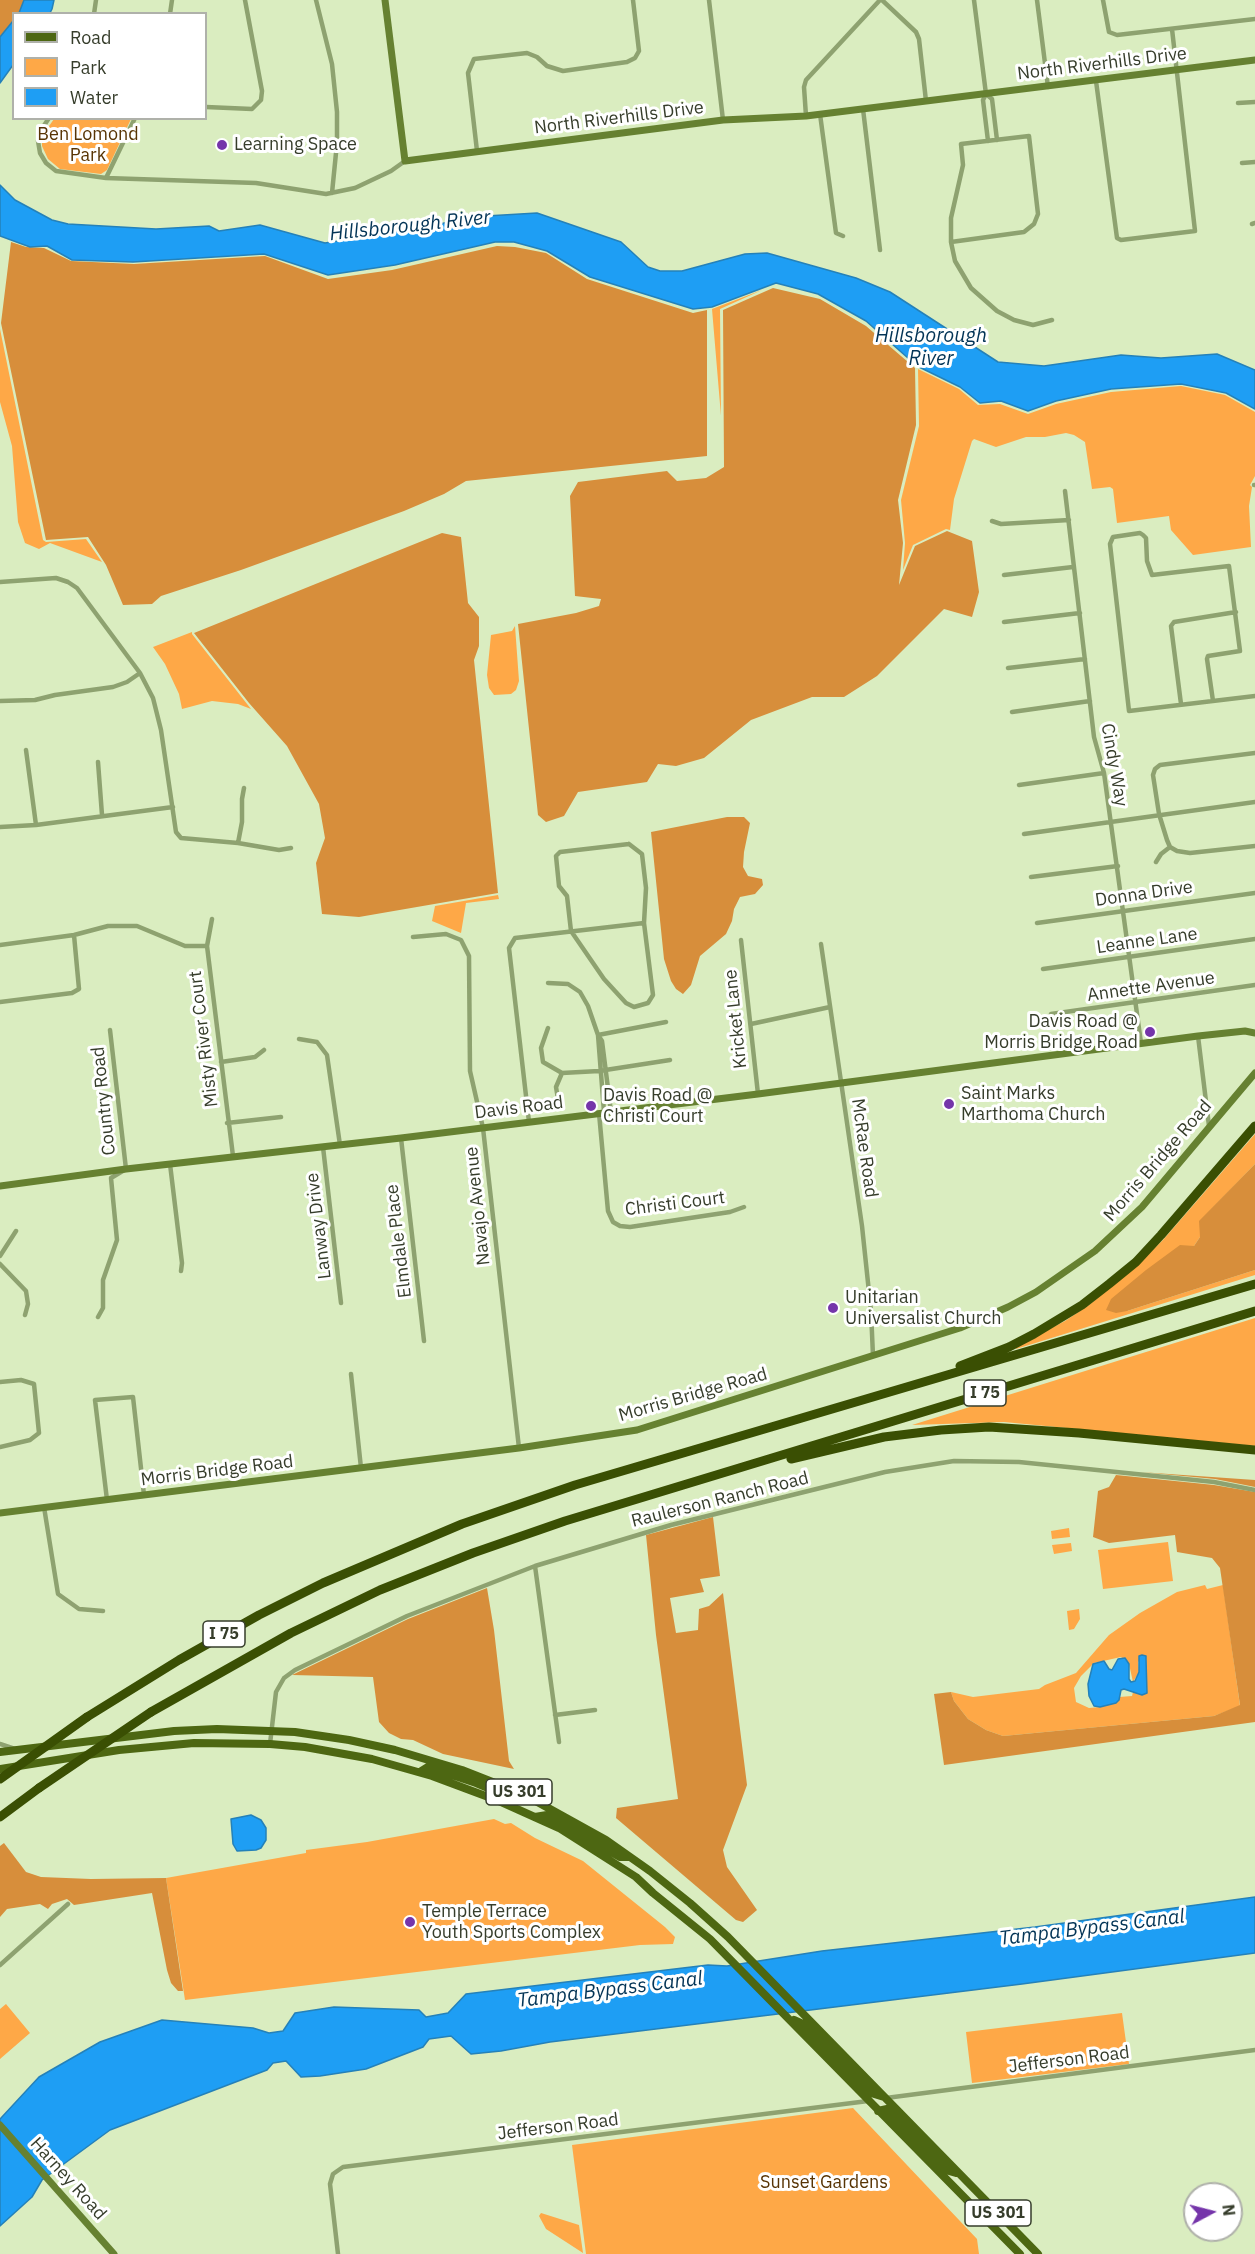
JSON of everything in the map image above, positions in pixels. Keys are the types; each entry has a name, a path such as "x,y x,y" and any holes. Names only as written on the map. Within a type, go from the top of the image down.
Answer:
{"highway":[{"path":"876,1396 1009,1347 1089,1300 1136,1262 1255,1126"},
{"name":"I 75","path":"0,1779 87,1717 187,1655 323,1583 426,1538 536,1497 1255,1284"},
{"name":"I 75","path":"0,1817 151,1712 291,1633 426,1571 565,1521 1255,1311"},
{"path":"716,1476 884,1437 965,1428 1034,1429 1255,1452"}],"main road":[{"name":"US 301","path":"0,1752 174,1731 217,1729 272,1731 349,1740 395,1750 462,1770 523,1794 581,1825 631,1857 728,1937 1038,2254"},
{"name":"US 301","path":"0,1768 144,1747 210,1742 270,1744 354,1755 420,1772 559,1828 636,1876 653,1893 710,1939 1020,2254"},
{"path":"420,1772 428,1767 476,1782 517,1800 522,1798 523,1794"},
{"path":"535,1817 547,1815 620,1857 631,1857"},
{"path":"787,2017 805,2025 871,2093 886,2098"},
{"path":"878,2110 887,2109 949,2171 958,2173"}],"street":[{"path":"207,107 252,109 261,100 262,91 245,0"},
{"path":"316,0 332,64 337,112 332,193"},
{"path":"385,0 405,161"},
{"path":"477,151 468,74 474,59 527,53 537,57 547,66 563,71 627,62 635,58 639,51 633,0"},
{"path":"709,0 723,120"},
{"path":"806,116 804,87 806,80 881,0 916,32 919,39 926,101"},
{"path":"974,0 986,94 983,100 988,141"},
{"path":"1037,0 1048,87"},
{"path":"1103,0 1109,32 1117,35 1255,19"},
{"path":"1096,81 1117,238 1121,240 1191,232 1195,228 1173,29"},
{"name":"North Riverhills Drive","path":"48,120 41,130 38,141 40,153 46,163 56,171 106,178 256,183 320,194 355,188 391,171 405,161 723,120 806,116 1255,60"},
{"path":"986,94 992,99 997,140"},
{"path":"1238,104 1255,102"},
{"path":"863,109 880,250"},
{"path":"820,114 836,233 843,236"},
{"path":"106,178 134,120"},
{"path":"951,242 1024,232 1034,224 1038,214 1029,136 961,144 963,165 951,218 951,242 955,261 971,288 997,311 1014,320 1033,325 1052,320"},
{"path":"1242,163 1255,162"},
{"name":"Cindy Way","path":"1065,491 1094,738 1104,773 1141,1043"},
{"path":"992,521 1001,524 1069,520"},
{"path":"1213,701 1207,659 1209,656 1240,651 1228,566 1152,575 1146,538 1143,535 1140,533 1113,537 1110,544 1129,711 1180,705 1255,696"},
{"path":"1004,575 1073,567"},
{"path":"0,582 57,578 68,582 77,588 140,673 153,698 161,730 176,832 181,838 238,843 279,850 291,848"},
{"path":"1180,705 1171,626 1174,622 1236,612"},
{"path":"1004,622 1080,613"},
{"path":"1008,668 1085,659"},
{"path":"0,701 35,700 113,687 128,682 140,673"},
{"path":"1012,712 1090,701"},
{"path":"26,750 36,825"},
{"path":"1255,753 1160,765 1155,769 1153,775 1159,814 1170,847 1177,851 1190,853 1255,846"},
{"path":"98,762 102,815"},
{"path":"1019,785 1104,773"},
{"path":"238,843 244,788"},
{"path":"1024,834 1255,802"},
{"path":"0,827 36,825 173,807"},
{"path":"629,844 642,854 646,888 644,923 653,995 648,1003 634,1007 626,1003 604,979 571,931 567,896 559,886 556,856 560,852 629,844"},
{"path":"1156,862 1161,854 1170,847"},
{"path":"1031,877 1118,866"},
{"name":"Donna Drive","path":"1037,923 1255,893"},
{"name":"Misty River Court","path":"212,919 207,945 232,1156"},
{"path":"529,1122 509,948 515,938 644,923"},
{"path":"0,945 74,935 108,926 137,926 184,946 207,945"},
{"name":"Navajo Avenue","path":"413,937 446,934 461,940 469,956 470,1071 483,1128 519,1448"},
{"path":"0,1002 72,993 79,989 74,935"},
{"name":"Leanne Lane","path":"1043,969 1255,939"},
{"name":"Kricket Lane","path":"741,940 758,1094"},
{"name":"McRae Road","path":"822,944 862,1226 871,1311 873,1356"},
{"path":"549,983 568,984 580,993 588,1006 602,1041 606,1070 604,1112"},
{"name":"Annette Avenue","path":"1051,1014 1255,985"},
{"path":"751,1024 831,1006"},
{"path":"598,1035 666,1022"},
{"path":"548,1028 541,1048 543,1062 562,1073 599,1071 670,1060"},
{"name":"Country Road","path":"110,1030 126,1169"},
{"name":"Davis Road","path":"0,1186 232,1156 758,1094 1245,1030 1255,1033"},
{"path":"598,1035 604,1112"},
{"path":"1198,1036 1209,1126"},
{"path":"299,1039 317,1042 327,1055 340,1145"},
{"path":"221,1062 255,1057 264,1050"},
{"path":"559,1105 556,1087 562,1073"},
{"name":"Morris Bridge Road","path":"0,1513 519,1448 637,1430 873,1356 987,1317 1035,1292 1095,1251 1142,1208 1255,1073"},
{"name":"Christi Court","path":"604,1112 608,1211 613,1222 620,1226 630,1227 730,1212 744,1207"},
{"path":"227,1123 281,1118"},
{"name":"Elmdale Place","path":"400,1138 424,1341"},
{"name":"Lanway Drive","path":"323,1147 341,1303"},
{"path":"170,1164 182,1263 181,1271"},
{"path":"98,1317 103,1308 103,1280 117,1240 111,1178 126,1169"},
{"path":"0,1256 16,1231"},
{"path":"0,1264 26,1291 28,1304 25,1315"},
{"path":"351,1374 361,1468"},
{"path":"0,1382 21,1380 34,1384 39,1433 30,1440 0,1447"},
{"path":"107,1500 94,1400 133,1397 144,1495"},
{"name":"Raulerson Ranch Road","path":"270,1744 276,1692 284,1678 295,1670 407,1616 535,1566 682,1522 885,1472 937,1463 970,1461 1019,1462 1214,1482 1255,1490"},
{"path":"44,1508 58,1594 79,1609 104,1611"},
{"path":"535,1566 559,1743"},
{"path":"555,1715 595,1710"},
{"path":"0,1744 18,1750"},
{"path":"0,1965 68,1905"},
{"name":"Jefferson Road","path":"886,2098 1255,2050"},
{"name":"Jefferson Road","path":"338,2254 330,2184 333,2174 343,2167 868,2101"},
{"name":"Harney Road","path":"0,2125 114,2254"}],"green space":[{"name":"Ben Lomond Park","path":"53,120 131,120 107,170 101,174 60,169 48,159 42,146 42,136"},
{"path":"762,290 720,309 721,416 712,309"},
{"path":"0,329 43,540 46,542 86,539 102,562 50,543 39,549 25,543 18,522 12,446 0,402"},
{"path":"918,369 959,389 978,405 1000,404 1028,414 1056,404 1111,392 1181,386 1225,395 1255,412 1255,476 1250,485 1252,487 1249,506 1251,547 1193,555 1171,530 1169,516 1117,523 1113,489 1110,487 1092,489 1085,442 1074,435 1066,433 1045,437 1026,437 996,447 974,439 954,499 950,530 946,529 913,545 903,570 905,543 901,500 919,426"},
{"path":"515,626 519,681 516,690 511,694 494,695 489,688 487,675 491,635 512,631"},
{"path":"192,632 251,709 238,704 212,701 182,709 179,694 165,664 153,647"},
{"path":"498,895 499,899 466,903 461,933 432,921 435,906"},
{"path":"1255,1134 1255,1164 1200,1221 1200,1237 1194,1246 1127,1311 1255,1270 1255,1275 1016,1349 1015,1347 1065,1321 1089,1305 1135,1267 1163,1240"},
{"path":"1255,1318 1255,1446 1004,1422 912,1425"},
{"path":"1069,1528 1070,1537 1052,1539 1051,1531"},
{"path":"1168,1542 1173,1581 1103,1589 1098,1550"},
{"path":"1071,1543 1072,1551 1054,1554 1052,1545"},
{"path":"1205,1585 1207,1589 1223,1585 1240,1706 1214,1716 1003,1736 986,1730 968,1719 954,1701 951,1692 973,1697 1039,1689 1076,1673 1109,1635 1140,1613 1177,1592","holes":["1145,1656 1147,1693 1142,1695 1133,1692 1132,1696 1119,1697 1119,1701 1089,1708 1076,1702 1074,1688 1081,1676 1094,1663 1121,1657 1129,1664 1133,1682 1139,1672 1138,1662"]},
{"path":"1079,1609 1080,1619 1074,1629 1069,1630 1067,1611"},
{"name":"Temple Terrace Youth Sports Complex","path":"494,1819 505,1824 511,1823 535,1838 583,1861 665,1927 675,1937 673,1944 640,1945 185,2000 166,1878 306,1853 306,1850 367,1842"},
{"path":"6,2004 30,2033 0,2059 0,2009"},
{"path":"1122,2013 1129,2064 972,2083 966,2032"},
{"name":"Sunset Gardens","path":"853,2108 977,2239 979,2254 586,2254 572,2145"},
{"path":"541,2213 579,2225 583,2253 546,2229 539,2216"}],"shaded area":[{"path":"0,0 24,0 20,12 12,12 12,22 0,37"},
{"path":"11,242 26,247 44,248 71,261 134,264 265,256 328,279 392,270 497,246 546,253 587,279 693,313 707,310 707,456 466,481 444,494 404,511 241,570 161,596 152,604 123,605 106,565 88,537 46,540 1,323"},
{"path":"773,288 820,299 866,326 915,368 916,425 898,500 903,543 899,585 915,546 947,531 972,541 979,592 972,617 944,609 877,676 844,697 812,697 751,720 704,758 676,766 658,764 647,782 578,792 564,816 546,822 538,815 518,624 576,613 599,606 601,599 575,596 570,496 578,482 667,471 677,481 706,478 724,467 723,310"},
{"path":"442,533 461,537 468,603 479,617 479,646 474,660 498,893 359,917 322,914 316,863 325,838 319,804 287,746 249,703 194,633"},
{"path":"727,817 744,817 750,823 743,867 748,876 762,879 763,885 755,894 740,897 726,934 700,956 691,985 683,994 671,981 664,959 651,832"},
{"path":"1255,1164 1255,1270 1127,1311 1116,1313 1106,1310 1111,1299 1180,1245 1194,1246 1200,1237 1199,1221"},
{"path":"1140,1472 1255,1480 1255,1487 1215,1479"},
{"path":"1116,1475 1214,1485 1255,1492 1255,1722 944,1765 934,1694 951,1692 954,1701 968,1719 986,1730 1003,1736 1214,1716 1240,1705 1220,1568 1212,1558 1177,1552 1175,1535 1109,1543 1093,1537 1098,1491 1109,1487"},
{"path":"713,1517 720,1576 700,1579 704,1592 670,1598 676,1633 698,1630 699,1609 709,1606 723,1593 747,1785 723,1850 727,1867 757,1910 743,1922 736,1920 616,1818 617,1808 678,1799 656,1635 646,1535"},
{"path":"487,1588 509,1761 514,1769 443,1754 413,1740 401,1739 389,1733 379,1722 373,1677 292,1675 408,1619"},
{"path":"4,1843 26,1872 41,1877 166,1878 183,1991 178,1991 171,1983 152,1893 74,1905 67,1899 52,1904 48,1909 40,1904 7,1909 0,1917 0,1846"}],"water":[{"path":"24,0 54,0 50,12 19,12"},
{"path":"12,22 12,66 0,83 0,37"},
{"name":"Hillsborough River","path":"0,185 15,200 52,220 68,224 156,229 209,226 219,231 260,225 325,243 486,216 537,213 621,242 648,267 660,271 682,271 745,254 767,253 856,278 890,292 998,362 1044,366 1121,355 1161,358 1217,354 1255,370 1255,409 1226,393 1181,384 1111,389 1056,401 1028,411 1001,401 980,403 960,387 917,366 866,321 818,294 776,283 712,307 693,309 590,277 547,251 514,242 495,242 395,265 328,275 264,254 133,262 72,260 47,246 30,247 0,236"},
{"path":"1139,1656 1146,1656 1147,1693 1142,1695 1124,1689 1121,1690 1116,1703 1100,1707 1094,1706 1089,1696 1088,1684 1093,1664 1104,1661 1112,1670 1118,1659 1125,1658 1129,1664 1131,1682 1135,1681 1139,1672"},
{"path":"251,1815 261,1820 266,1828 266,1840 261,1848 256,1850 237,1851 233,1844 231,1819"},
{"name":"Tampa Bypass Canal","path":"1255,1897 1255,1953 550,2042 501,2051 471,2054 451,2036 429,2039 423,2047 366,2069 320,2076 301,2077 286,2061 273,2063 267,2070 110,2130 42,2180 32,2197 0,2226 0,2119 39,2077 100,2042 162,2020 253,2028 269,2033 283,2031 295,2013 334,2007 419,2010 426,2017 448,2013 466,1994 708,1965 727,1966 822,1951 1035,1927"}],"place":[{"name":"Learning Space","path":"222,145"},
{"name":"Davis Road @ Morris Bridge Road","path":"1150,1032"},
{"name":"Saint Marks Marthoma Church","path":"949,1104"},
{"name":"Davis Road @ Christi Court","path":"591,1106"},
{"name":"Unitarian Universalist Church","path":"833,1308"},
{"name":"Temple Terrace Youth Sports Complex","path":"410,1922"}]}
